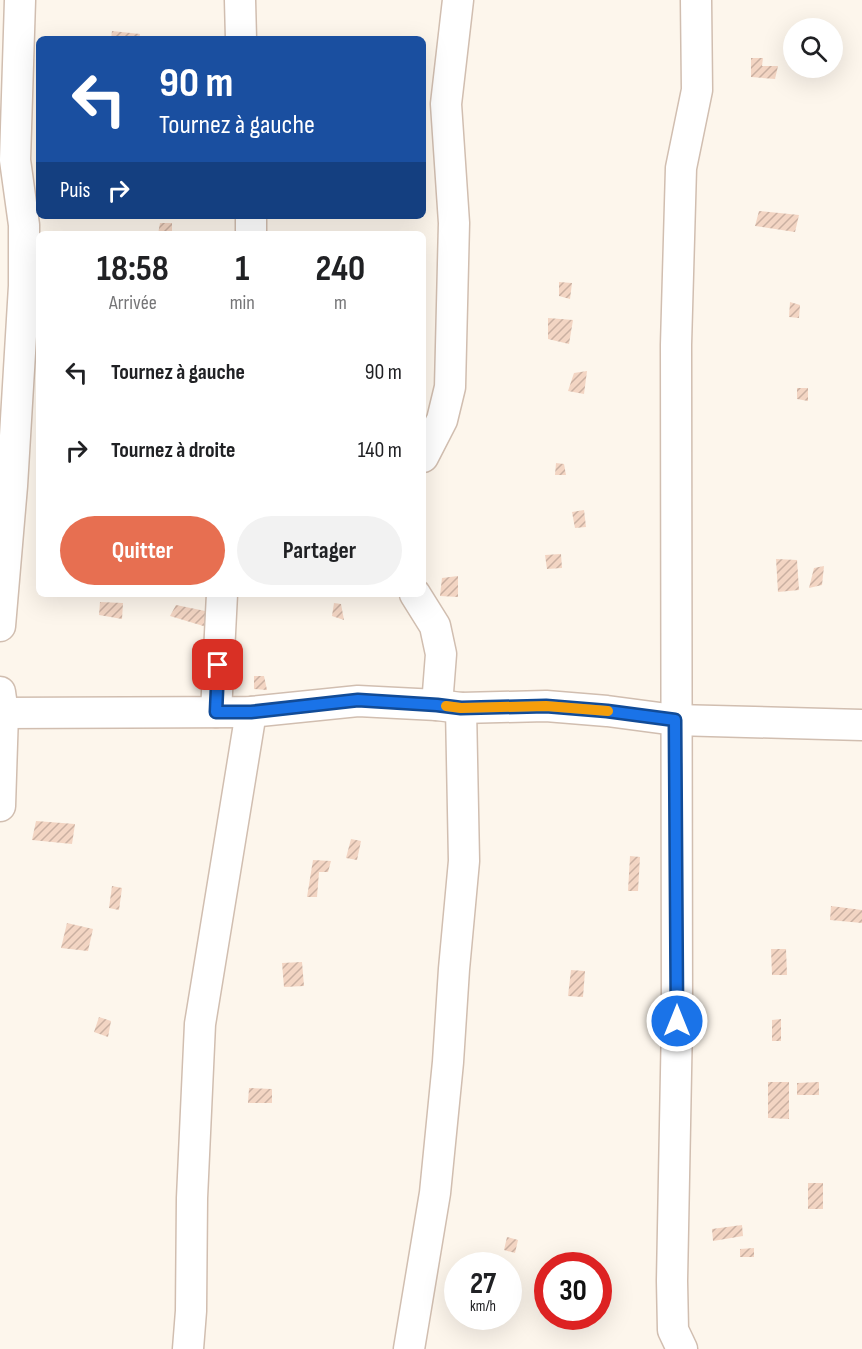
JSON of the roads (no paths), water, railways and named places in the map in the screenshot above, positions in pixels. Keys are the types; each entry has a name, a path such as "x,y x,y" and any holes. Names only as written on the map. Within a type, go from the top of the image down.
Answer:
{"street":[{"path":"0,626 12,486 24,286 24,225 15,160 20,0"},
{"path":"240,0 241,36"},
{"path":"426,451 442,420 450,387 454,223 446,104 458,0"},
{"path":"682,1349 673,1330 672,1281 677,1021 676,345 681,168 697,90 696,0"},
{"path":"216,712 222,597"},
{"path":"409,1349 435,1193 464,861 449,706 441,654 435,626 417,597"},
{"path":"0,806 1,706 251,712 358,700 449,706 546,706 675,720 862,724"},
{"path":"188,1349 200,1024 251,712"}]}
